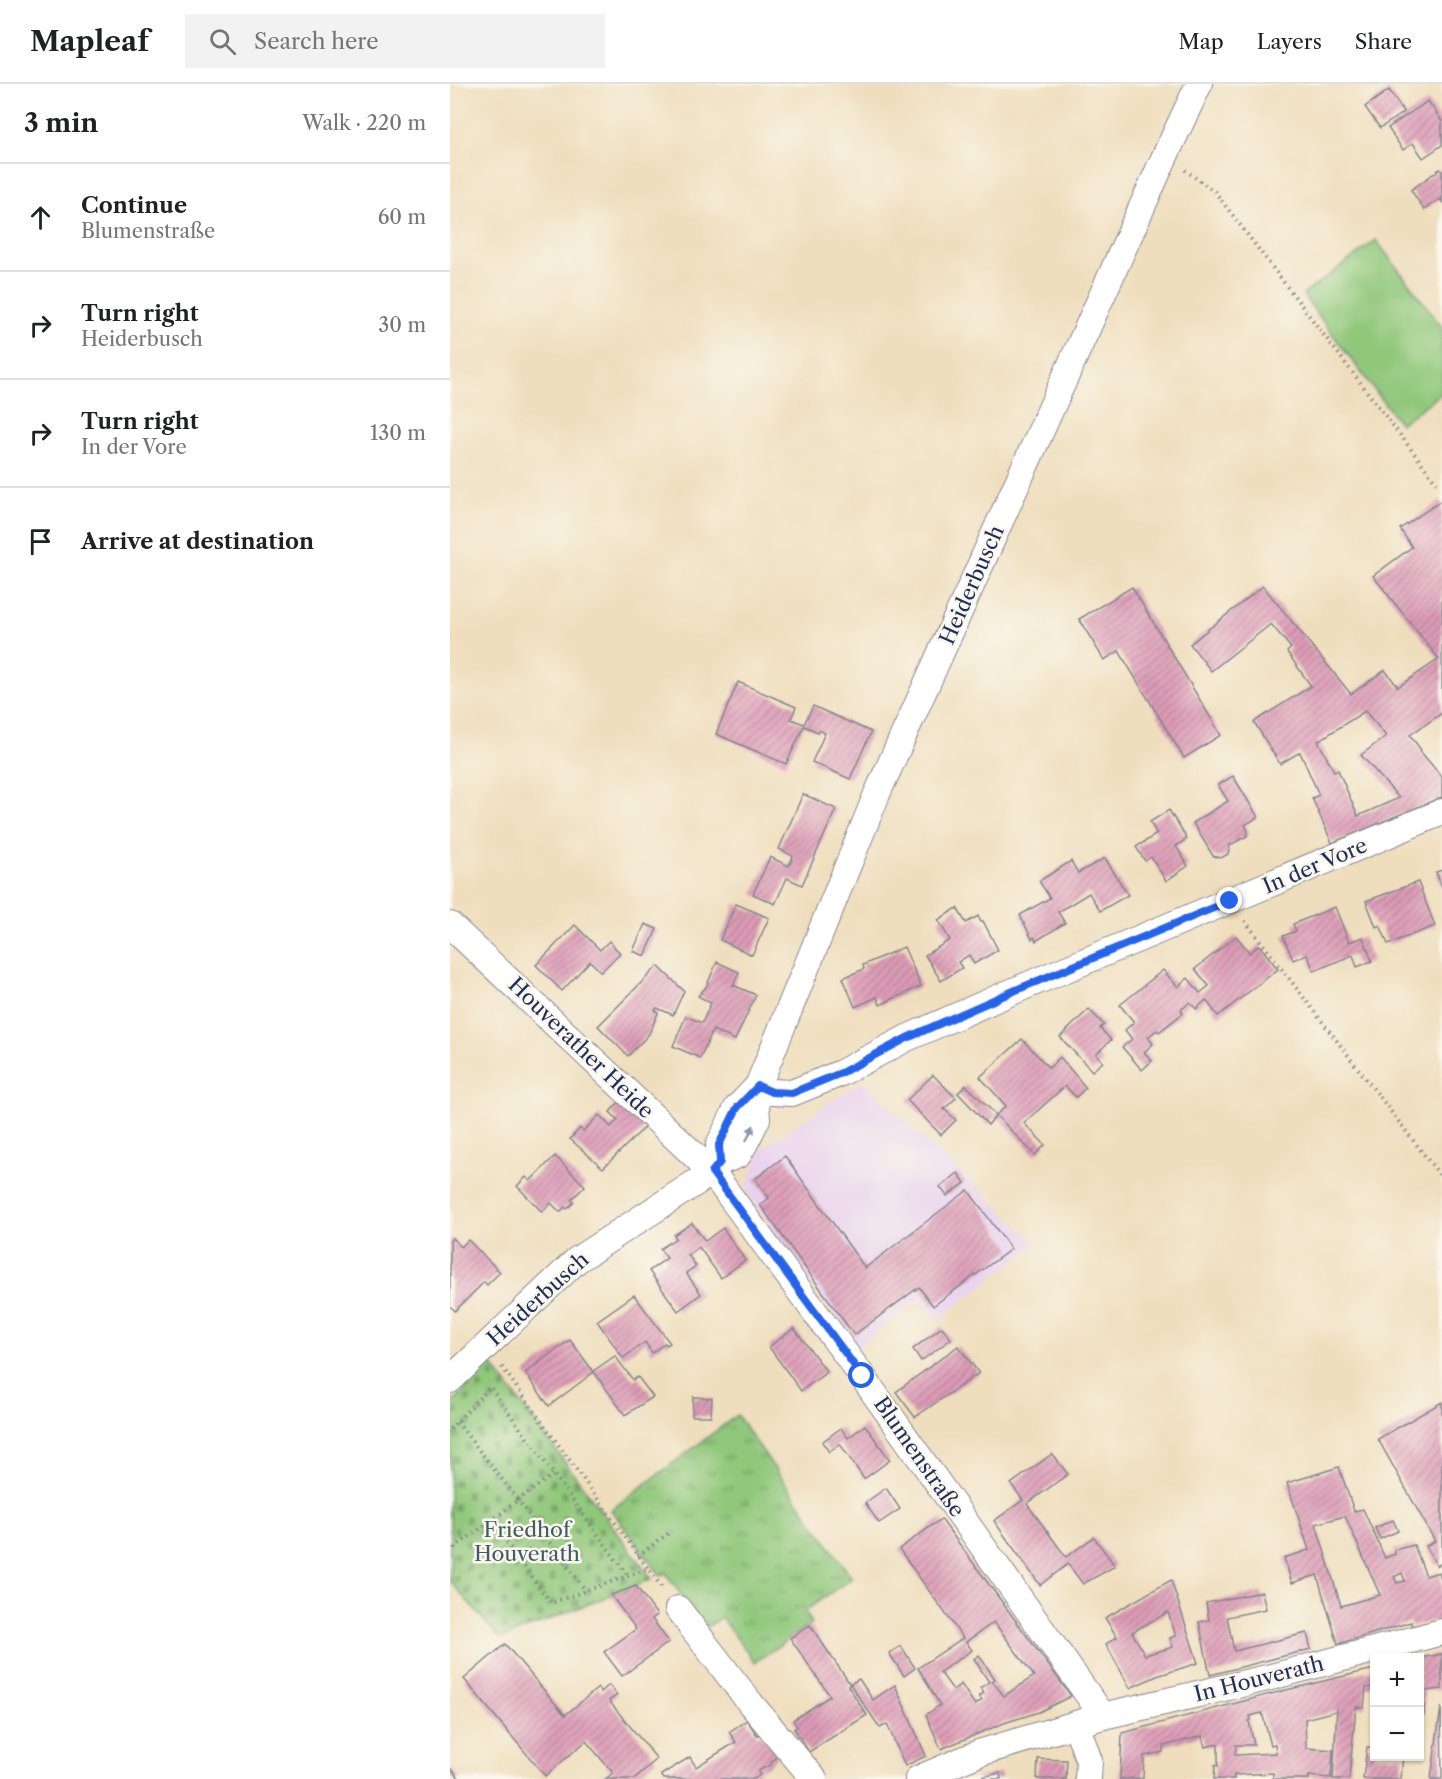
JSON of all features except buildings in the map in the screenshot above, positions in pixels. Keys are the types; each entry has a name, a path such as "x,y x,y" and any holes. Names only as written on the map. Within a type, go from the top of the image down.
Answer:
{"street":[{"name":"Heiderbusch","path":"450,1380 577,1260 716,1167 738,1155 757,1119 757,1088 877,794 1199,84"},
{"name":"In der Vore","path":"757,1088 772,1092 792,1093 841,1073 907,1038 962,1014 1442,812"},
{"name":"Houverather Heide","path":"450,925 716,1167"},
{"name":"Blumenstraße","path":"716,1167 1103,1716"},
{"path":"678,1609 751,1704 814,1779"},
{"name":"In Houverath","path":"918,1779 979,1754 1103,1716 1267,1678 1442,1632"},
{"path":"1076,1724 1089,1761 1088,1779"}],"path":[{"path":"1165,156 1215,192 1439,486"},
{"path":"1230,901 1442,1178"},
{"path":"486,1345 678,1609"},
{"path":"450,1429 490,1387 628,1576"},
{"path":"457,1422 585,1590"},
{"path":"450,1542 455,1547 554,1475"},
{"path":"491,1521 551,1603 648,1569"},
{"path":"638,1556 669,1533"}],"shaded area":[{"path":"862,1081 1037,1243 938,1320 921,1298 857,1348 745,1190 762,1148"}],"green space":[{"path":"1376,240 1442,327 1442,393 1400,424 1303,295"},
{"name":"Friedhof Houverath","path":"491,1363 652,1579 500,1639 450,1581 450,1405"},
{"path":"737,1415 852,1578 805,1611 812,1623 755,1662 721,1617 705,1629 665,1572 661,1576 611,1510"}],"route":[{"path":"862,1376 712,1172 720,1162 719,1145 737,1108 758,1086 772,1092 792,1093 841,1073 907,1038 1016,990 1230,901"}]}
